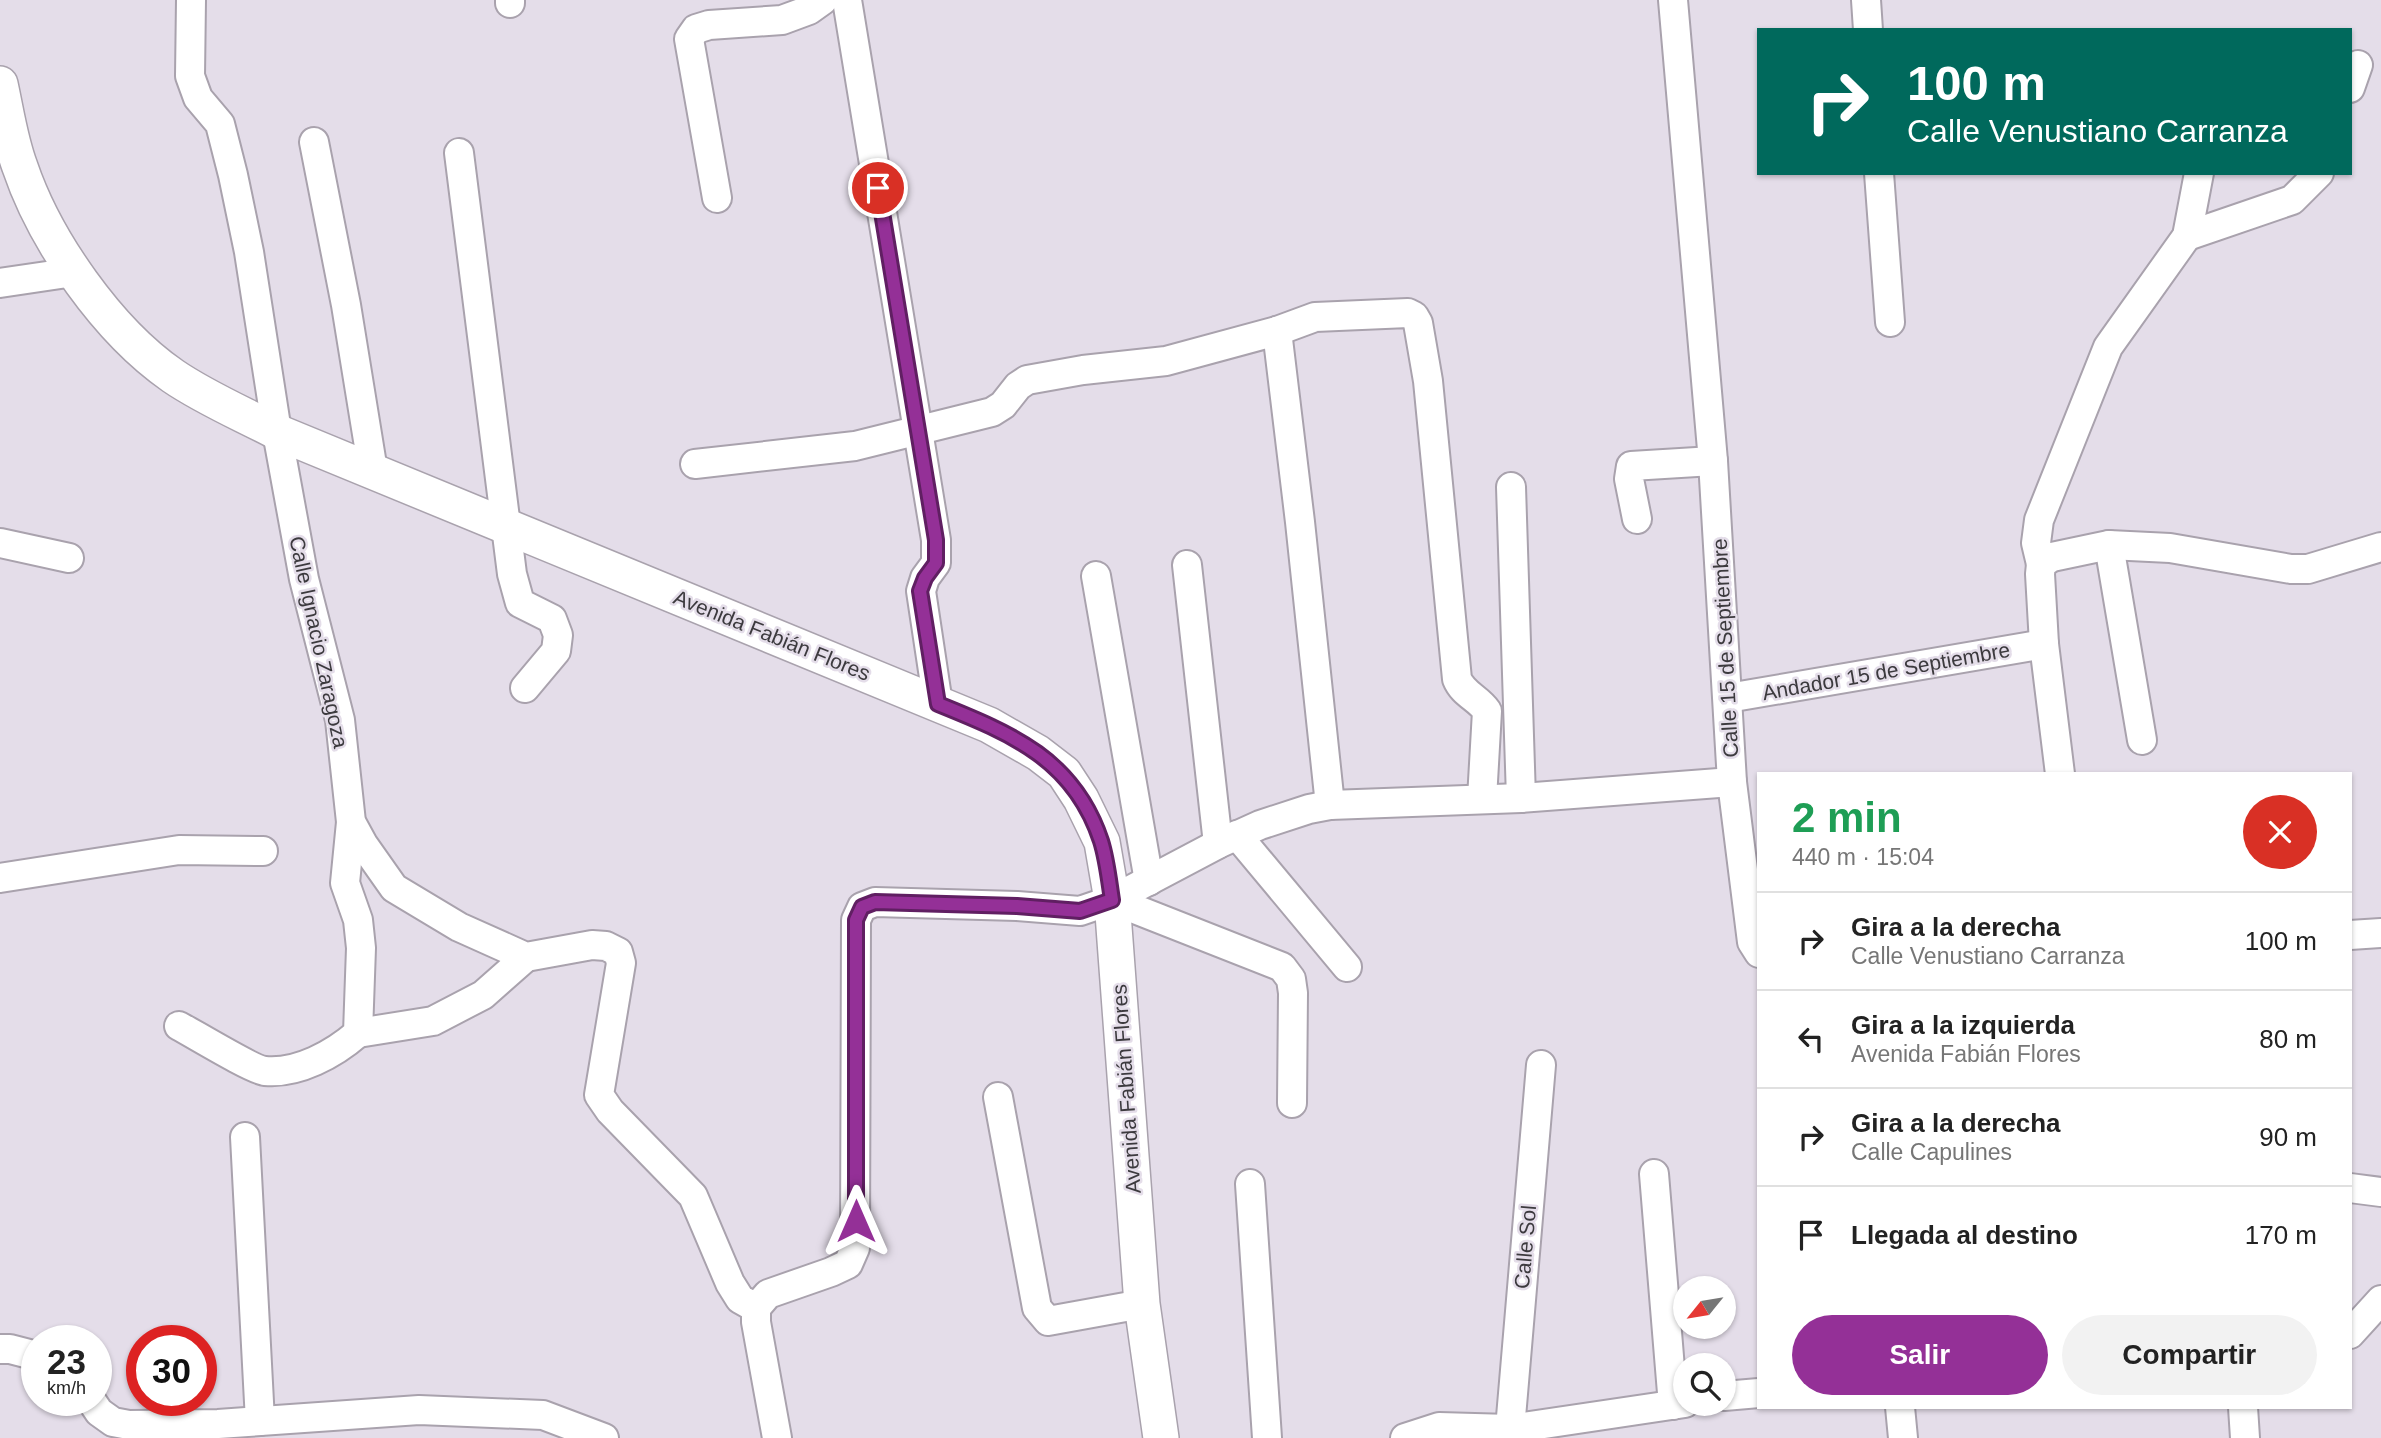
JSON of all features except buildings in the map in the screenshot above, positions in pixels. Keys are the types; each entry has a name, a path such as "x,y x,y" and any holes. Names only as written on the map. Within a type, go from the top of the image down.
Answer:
{"main road":[{"name":"Avenida Fabián Flores","path":"0,84 9,165 41,220 74,272 113,320 148,356 174,376 277,432 989,725 1038,753 1063,773 1082,799 1102,842 1112,900 1142,1304 1161,1438"}],"street":[{"name":"Calle Ignacio Zaragoza","path":"191,0 190,76 198,98 220,124 233,175 249,252 277,432 304,579 340,720 351,822 394,888 459,927 526,957"},
{"path":"717,198 689,39 696,29 709,25 782,20 809,10 823,0"},
{"path":"847,0 936,540 936,563 925,578 920,591 938,704"},
{"name":"Calle 15 de Septiembre","path":"756,1308 768,1294 848,1264 856,1248 856,920 862,907 875,902 1017,906 1080,911 1112,900 1228,839 1284,815 1330,805 1521,798 1732,782 1713,461 1673,0"},
{"path":"1866,0 1868,28"},
{"path":"314,142 346,305 373,471"},
{"path":"459,153 512,573 520,603 552,619 558,635 556,651 525,688"},
{"path":"1879,175 1890,321"},
{"path":"2060,772 2039,574 2042,564 2036,543 2039,520 2108,347 2187,236 2199,175"},
{"path":"2187,236 2292,200 2317,175"},
{"path":"0,283 74,272"},
{"path":"695,464 855,446 992,412 1003,405 1018,386 1027,380 1083,370 1166,361 1276,331 1315,317 1408,313 1414,316 1418,323 1428,381 1457,679 1462,690 1480,701 1487,711 1482,799"},
{"path":"1276,331 1300,522 1330,805"},
{"path":"1637,519 1629,479 1631,466 1713,461"},
{"path":"1510,487 1521,798"},
{"path":"0,543 69,558"},
{"path":"2042,564 2052,556 2109,545 2170,548 2308,569 2381,547"},
{"path":"2109,545 2142,740"},
{"path":"1187,565 1228,839 1347,967"},
{"path":"1096,576 1149,881"},
{"name":"Andador 15 de Septiembre","path":"1728,698 2045,644"},
{"path":"1732,782 1752,942 1757,950"},
{"path":"351,822 345,883 358,920 361,948 358,1033"},
{"path":"0,878 179,850 263,850"},
{"path":"1112,900 1282,967 1292,979 1292,1102"},
{"path":"2352,935 2381,933"},
{"path":"179,1026 263,1071 295,1069 334,1051 358,1033 433,1021 483,995 526,957 592,945 606,946 618,953 621,963 599,1095 610,1111 693,1196 730,1283 740,1299 756,1308 756,1322 777,1438"},
{"name":"Calle Sol","path":"1510,1429 1541,1065"},
{"path":"998,1097 1037,1308 1048,1321 1142,1304"},
{"path":"245,1137 260,1421"},
{"path":"1654,1174 1673,1353"},
{"path":"1250,1184 1267,1438"},
{"path":"2352,1188 2381,1192"},
{"path":"2352,1332 2381,1300"},
{"path":"0,1349 21,1352"},
{"path":"1736,1395 1757,1392"},
{"path":"1405,1438 1439,1427 1510,1429 1673,1405"},
{"path":"105,1416 113,1422 129,1426 161,1426 419,1409 543,1415 604,1438"},
{"path":"1900,1409 1903,1438"},
{"path":"2243,1409 2245,1438"}],"route":[{"path":"856,1221 856,920 862,907 875,902 1017,906 1080,911 1112,900 1102,842 1082,799 1063,773 1038,753 989,725 938,704 920,591 925,578 936,563 936,540 878,188"}]}
